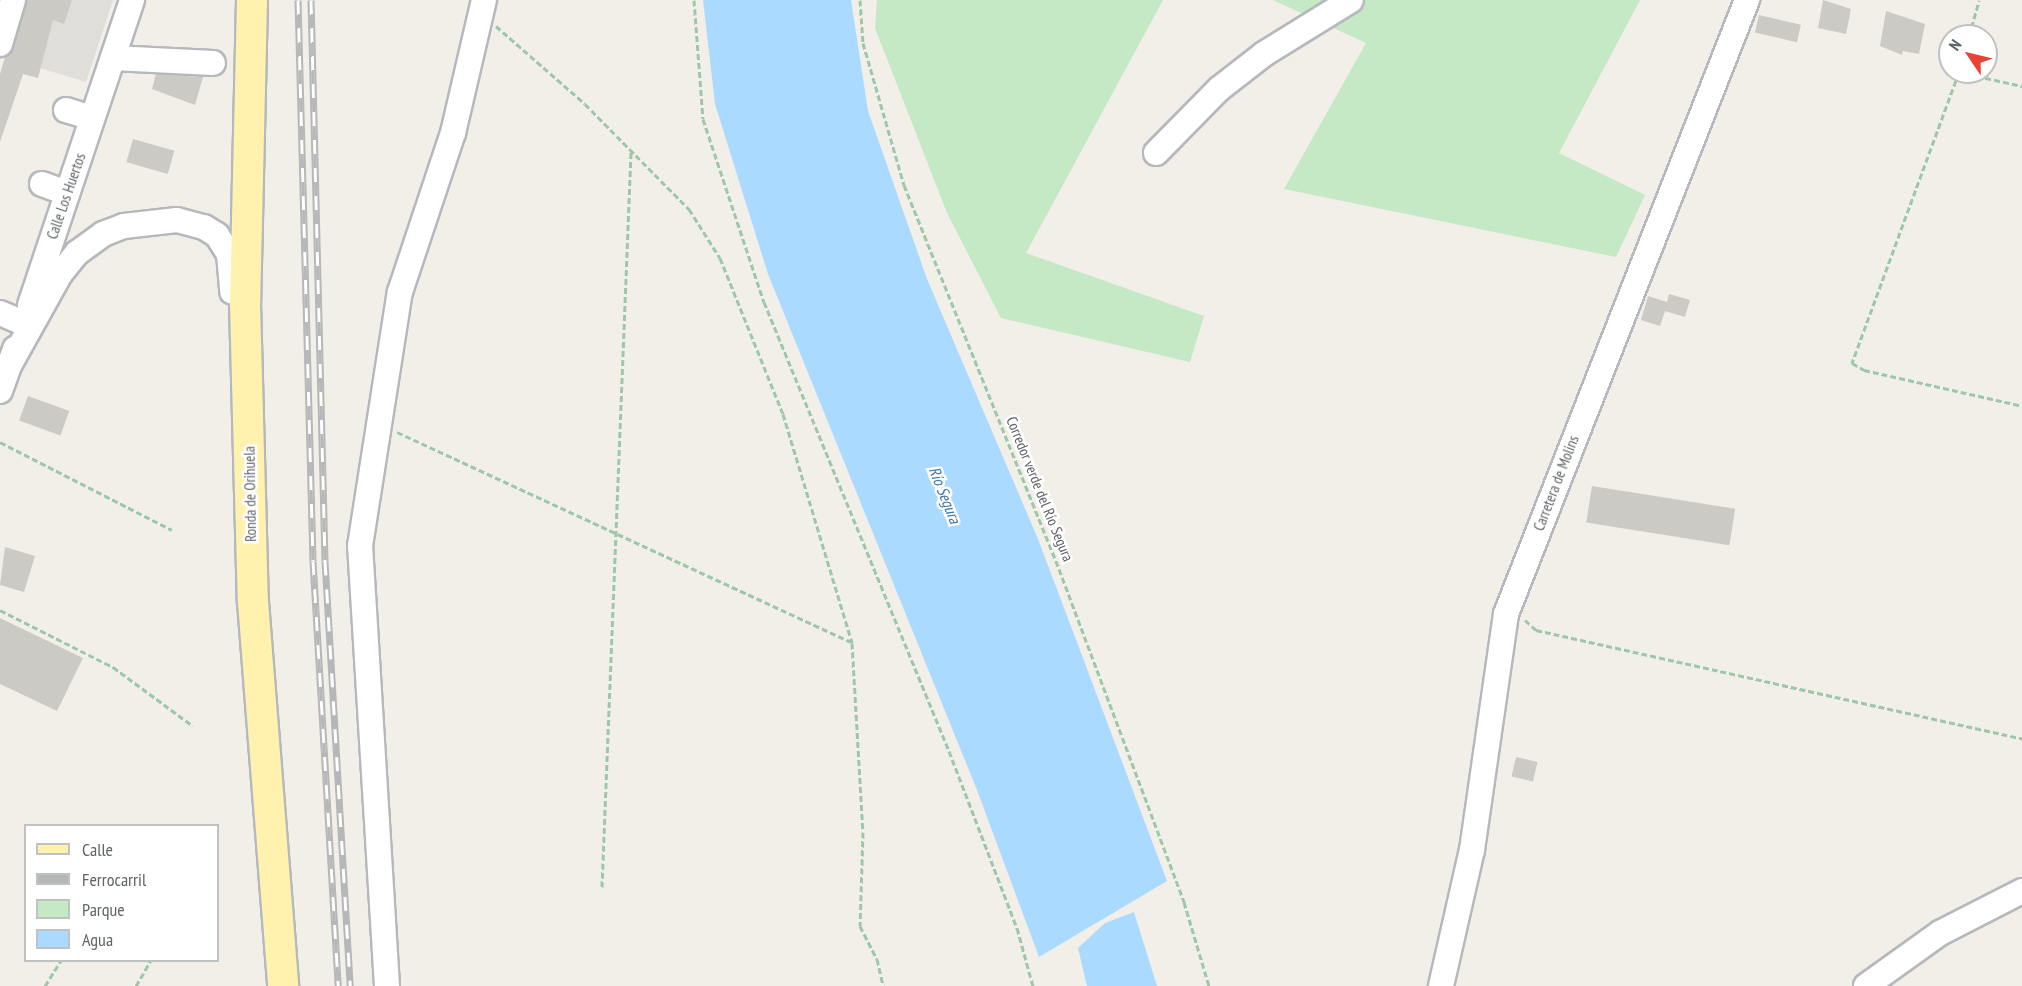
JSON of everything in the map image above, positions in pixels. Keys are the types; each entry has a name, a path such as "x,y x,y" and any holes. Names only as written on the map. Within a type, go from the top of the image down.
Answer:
{"main road":[{"name":"Ronda de Orihuela","path":"252,0 246,303 253,602 283,986"}],"street":[{"path":"0,44 13,0"},
{"name":"Calle Los Huertos","path":"0,391 10,364 15,326 67,193 132,0"},
{"path":"1156,153 1255,61 1350,0"},
{"name":"Carretera de Molins","path":"1440,986 1472,850 1506,614 1746,0"},
{"path":"387,986 360,546 400,292 453,133 482,4"},
{"path":"113,58 213,63"},
{"path":"65,115 91,123"},
{"path":"42,184 67,193"},
{"path":"10,364 60,274 103,234 148,220 177,220 217,235 232,264 239,534 253,602"},
{"path":"0,313 15,326"},
{"path":"1866,986 1941,933 2022,891"}],"path":[{"path":"694,0 703,119 764,302 949,751 1017,928 1032,986"},
{"name":"Corredor verde del Río Segura","path":"860,0 863,43 904,185 1059,569 1184,902 1209,986"},
{"path":"1972,24 1979,0"},
{"path":"482,4 689,209 720,258 783,414 852,643 863,832 860,926 877,959 883,986"},
{"path":"1998,81 2022,86"},
{"path":"1955,84 1852,363 1864,370 2022,406"},
{"path":"602,887 632,152"},
{"path":"379,424 852,643"},
{"path":"0,442 172,530"},
{"path":"0,610 113,667 193,726"},
{"path":"1506,614 1531,621 1536,630 2022,740"},
{"path":"45,986 60,962"},
{"path":"136,986 150,962"}],"shaded area":[{"path":"16,0 113,0 86,82 4,57"}],"green space":[{"path":"877,0 1163,0 1026,253 1204,316 1190,362 1001,318 947,213 875,28"},
{"path":"1273,0 1640,0 1559,153 1645,195 1616,257 1284,189 1366,43"}],"water":[{"name":"Río Segura","path":"703,0 851,0 868,111 927,279 1038,539 1167,881 1039,957 977,790 768,274 715,104"},
{"path":"1134,912 1157,986 1087,986 1078,948 1105,923"}],"building":[{"path":"27,0 72,0 64,24 53,20 38,78 23,74 0,142 0,74 5,57 14,48"},
{"path":"1823,0 1851,9 1846,34 1818,28"},
{"path":"1886,11 1925,24 1919,54 1903,51 1902,55 1880,46"},
{"path":"1759,15 1801,25 1797,42 1755,33"},
{"path":"156,74 203,77 195,105 152,89"},
{"path":"133,139 174,151 168,174 126,162"},
{"path":"1669,294 1690,300 1685,317 1665,311 1660,326 1641,320 1648,296 1667,302"},
{"path":"28,396 69,411 60,435 19,420"},
{"path":"1592,486 1735,509 1729,545 1586,523"},
{"path":"5,547 35,556 24,592 0,585"},
{"path":"0,618 83,658 57,711 0,684"},
{"path":"1516,757 1537,762 1533,781 1512,776"}],"railway":[{"path":"298,0 313,561 338,986"},
{"path":"311,0 325,561 350,986"}]}
